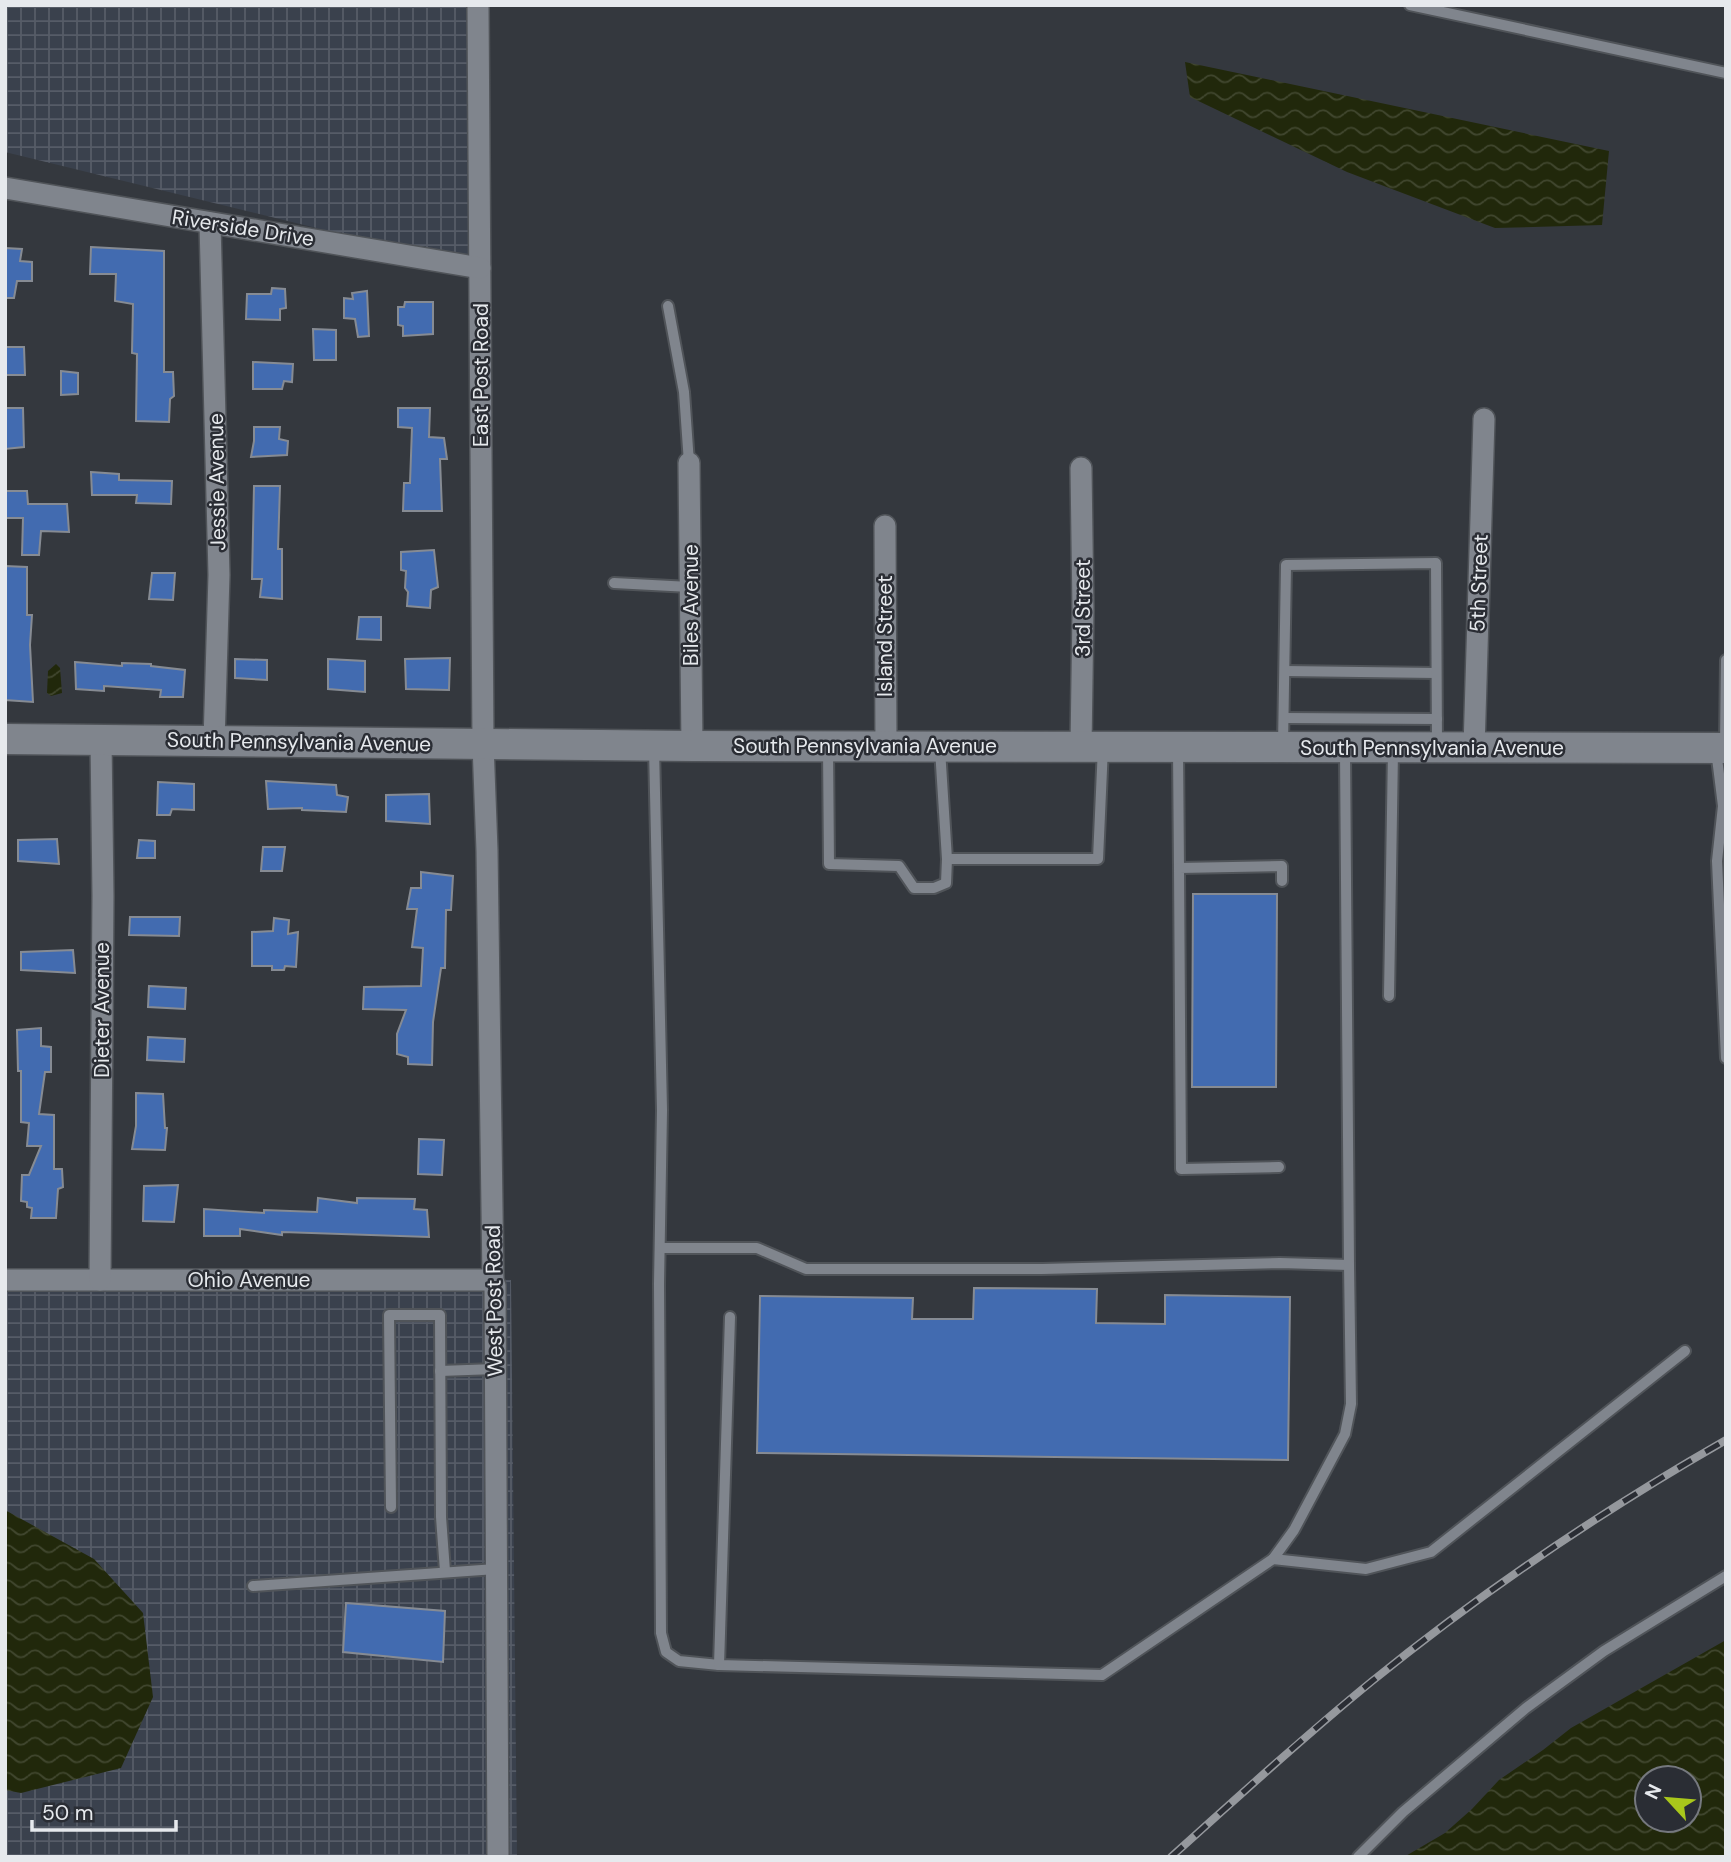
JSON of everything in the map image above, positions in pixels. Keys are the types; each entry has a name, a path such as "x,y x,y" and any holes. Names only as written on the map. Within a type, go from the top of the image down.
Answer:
{"main road":[{"name":"South Pennsylvania Avenue","path":"5,739 692,746 1178,747 1284,733 1345,748 1393,748 1437,733 1474,748 1722,748"}],"street":[{"name":"East Post Road","path":"478,5 483,744"},
{"name":"Riverside Drive","path":"5,188 480,268"},
{"name":"Jessie Avenue","path":"210,223 219,575 214,741"},
{"name":"5th Street","path":"1474,748 1484,419"},
{"name":"Biles Avenue","path":"690,463 692,746"},
{"name":"3rd Street","path":"1081,468 1083,610 1092,747"},
{"name":"Island Street","path":"885,526 886,746"},
{"name":"Dieter Avenue","path":"100,1280 102,740"},
{"name":"West Post Road","path":"483,744 495,1286 498,1857"},
{"name":"Ohio Avenue","path":"5,1280 493,1280"}],"lane":[{"path":"1410,5 1726,73"},
{"path":"668,306 684,392 690,463"},
{"path":"1436,564 1437,733 1284,733 1285,671 1286,565 1436,564"},
{"path":"614,583 690,587"},
{"path":"1726,660 1722,748 1723,806 1717,860 1726,1058"},
{"path":"1285,671 1436,673"},
{"path":"654,744 663,1110 661,1633 666,1652 679,1661 719,1665 1102,1675 1273,1559 1294,1530 1345,1434 1351,1405 1345,748"},
{"path":"828,746 829,864 899,866 914,888 934,888 946,883 940,747"},
{"path":"947,859 1098,859 1092,747"},
{"path":"1178,747 1181,1169 1279,1167"},
{"path":"1389,996 1393,748"},
{"path":"1179,868 1282,866 1282,881"},
{"path":"661,1248 757,1248 806,1269 1042,1269 1280,1263 1349,1265"},
{"path":"391,1507 389,1315 440,1315 441,1517 445,1571"},
{"path":"719,1665 730,1317"},
{"path":"1273,1559 1366,1569 1431,1552 1685,1351"},
{"path":"440,1371 495,1369"},
{"path":"253,1586 496,1569"},
{"path":"1358,1857 1403,1812 1526,1708 1604,1651 1726,1576"}],"shaded area":[{"path":"5,5 478,5 480,268 5,152"},
{"path":"5,1280 511,1280 517,1857 5,1857"}],"water":[{"path":"1185,62 1609,151 1602,225 1495,228 1347,172 1190,97"},
{"path":"56,664 60,668 62,693 51,696 47,693 48,671"},
{"path":"5,1510 94,1559 143,1613 153,1697 121,1768 21,1793 5,1790"},
{"path":"1726,1640 1726,1857 1404,1857 1445,1833 1499,1780 1571,1728"}],"building":[{"path":"91,247 164,251 164,372 173,372 174,396 170,399 169,422 136,421 137,354 132,353 133,304 115,301 116,274 90,274"},
{"path":"5,248 22,249 20,261 32,262 32,281 17,281 14,298 5,298"},
{"path":"272,288 285,289 286,308 280,309 280,320 246,319 247,294 271,294"},
{"path":"367,291 369,336 358,337 355,319 344,318 344,298 353,299 352,293"},
{"path":"405,302 433,302 433,334 403,336 403,326 398,325 398,307 404,307"},
{"path":"313,329 336,330 336,360 314,360"},
{"path":"5,347 24,347 25,375 5,375"},
{"path":"253,362 293,364 292,382 284,381 282,389 253,389"},
{"path":"61,371 78,373 78,394 61,395"},
{"path":"5,408 23,408 24,447 5,449"},
{"path":"398,408 430,408 429,437 444,438 447,459 440,459 442,511 403,511 404,483 410,483 412,428 398,427"},
{"path":"254,427 280,427 279,439 288,441 287,455 251,457"},
{"path":"91,472 119,474 119,480 172,481 171,504 136,503 137,495 92,495"},
{"path":"254,486 280,486 278,549 282,549 282,599 260,597 262,579 252,579"},
{"path":"5,491 27,491 28,504 67,504 69,532 41,531 39,555 22,555 23,518 5,518"},
{"path":"434,550 438,587 431,590 430,608 407,606 406,571 401,570 401,552"},
{"path":"5,566 27,567 27,615 32,615 30,645 33,702 5,700"},
{"path":"152,573 175,573 173,600 149,599"},
{"path":"359,617 381,617 381,640 357,639"},
{"path":"450,658 449,690 406,689 405,659"},
{"path":"235,659 267,660 267,680 235,678"},
{"path":"328,659 365,661 365,692 328,689"},
{"path":"75,662 122,666 122,663 151,664 185,670 183,697 160,697 161,690 104,686 104,691 76,689"},
{"path":"266,781 336,785 337,795 348,797 346,812 302,808 268,809"},
{"path":"158,782 194,784 194,810 172,809 170,815 157,815"},
{"path":"429,794 430,824 386,821 386,795"},
{"path":"57,839 59,864 18,861 18,840"},
{"path":"139,840 155,841 155,858 137,858"},
{"path":"263,847 285,847 282,871 261,871"},
{"path":"421,872 453,876 451,910 446,910 445,968 441,968 433,1022 432,1065 408,1064 408,1057 397,1054 397,1034 406,1010 363,1009 364,987 421,986 423,948 412,947 417,909 407,909 411,888 421,888"},
{"path":"1193,894 1277,894 1276,1087 1192,1087"},
{"path":"130,917 180,917 179,936 129,935"},
{"path":"274,918 289,920 288,934 298,932 296,967 285,966 284,970 272,970 272,966 252,966 252,932 273,931"},
{"path":"73,950 75,973 21,970 21,952"},
{"path":"149,986 186,988 185,1009 148,1007"},
{"path":"41,1028 41,1046 51,1047 51,1072 45,1072 39,1114 54,1115 54,1169 62,1169 63,1187 58,1189 56,1218 31,1218 32,1208 27,1207 27,1202 21,1201 22,1175 29,1175 41,1146 27,1146 29,1123 21,1122 21,1071 18,1071 17,1030"},
{"path":"148,1037 185,1039 184,1062 147,1060"},
{"path":"136,1093 163,1094 167,1128 165,1150 132,1149 136,1126"},
{"path":"419,1139 444,1140 442,1175 418,1174"},
{"path":"178,1185 174,1222 143,1221 144,1186"},
{"path":"318,1198 357,1203 357,1198 415,1199 414,1209 427,1210 429,1237 282,1232 282,1235 240,1229 240,1236 204,1236 204,1209 264,1213 264,1210 317,1212"},
{"path":"974,1288 1097,1289 1096,1323 1165,1324 1165,1295 1290,1297 1288,1460 757,1453 760,1296 913,1298 912,1319 973,1319"},
{"path":"346,1603 445,1611 443,1662 343,1652"}],"railway":[{"path":"1171,1857 1345,1703 1456,1616 1588,1524 1726,1440"}]}
